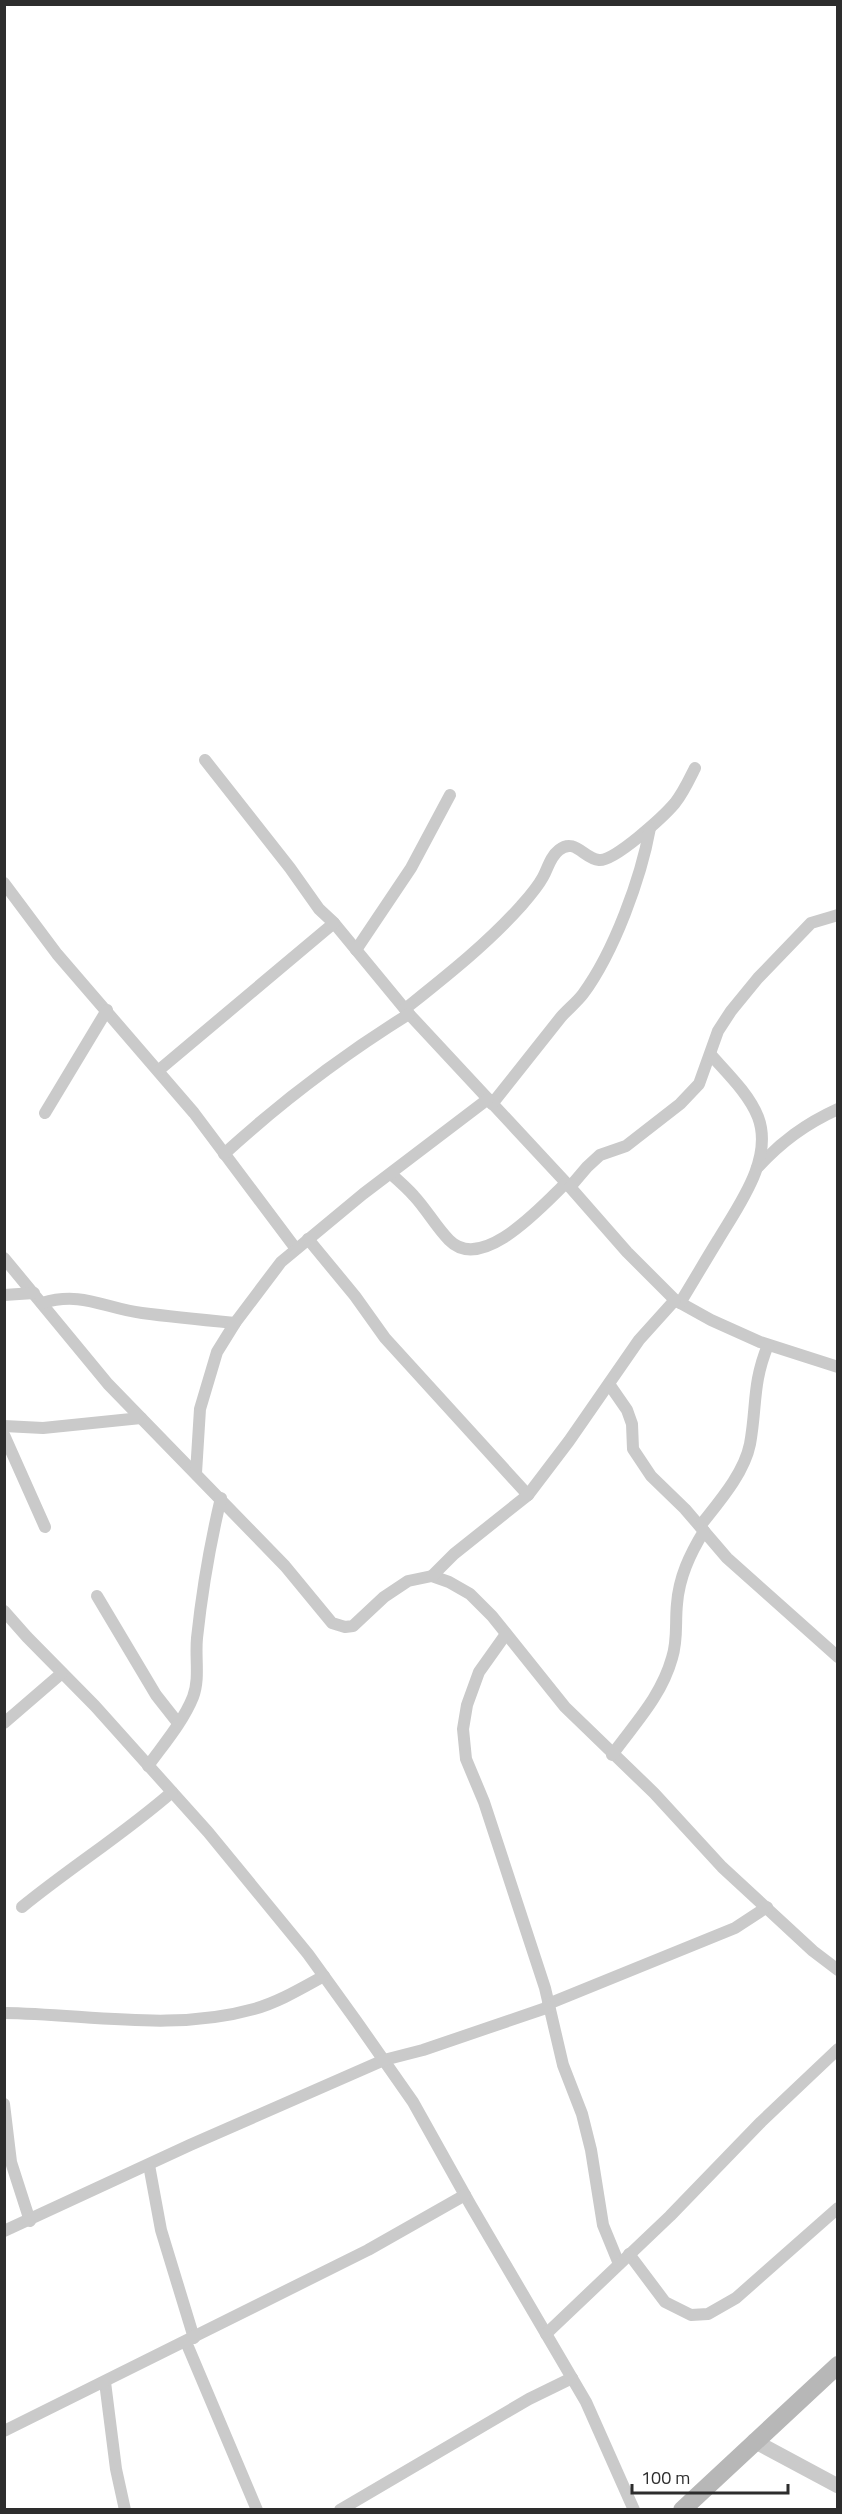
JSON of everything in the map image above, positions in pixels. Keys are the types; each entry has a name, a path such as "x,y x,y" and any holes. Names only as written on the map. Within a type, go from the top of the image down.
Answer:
{"main road":[{"path":"681,2510 837,2365"}],"street":[{"path":"206,760 319,909 334,923 407,1012 627,1252 677,1301 711,1320 768,1345 837,1367"},
{"path":"224,1154 269,1113 407,1012 496,934 542,879 556,852 563,847 571,846 579,848 596,860 602,861 613,856 650,828 676,802 695,768"},
{"path":"356,950 411,868 450,795"},
{"path":"196,1473 200,1409 217,1352 235,1323 281,1262 391,1174 490,1102 582,995 596,974 627,908 645,854 650,828"},
{"path":"4,883 44,938 159,1070 296,1250"},
{"path":"391,1174 414,1196 450,1241 460,1248 477,1250 499,1242 568,1185 600,1155 626,1146 680,1104 699,1084 718,1031 758,978 811,923 837,915"},
{"path":"159,1070 334,923"},
{"path":"45,1113 107,1010"},
{"path":"432,1576 454,1554 528,1495 639,1340 677,1301 745,1198 757,1168 760,1129 758,1116 728,1074 711,1055"},
{"path":"757,1168 782,1142 811,1121 837,1109"},
{"path":"308,1239 355,1296 385,1338 528,1495"},
{"path":"4,1258 108,1384 221,1498 299,1582 333,1623 339,1626 353,1626 359,1623 384,1597 408,1581 432,1576 449,1582 470,1594 492,1616 565,1707 612,1755 654,1793 722,1867 813,1951 837,1970"},
{"path":"4,1295 79,1298 140,1313 235,1323"},
{"path":"612,1755 647,1712 666,1676 673,1656 680,1583 685,1566 702,1529 743,1463 750,1446 755,1388 759,1366 768,1345"},
{"path":"609,1384 627,1410 632,1424 633,1449 651,1476 727,1558 837,1657"},
{"path":"4,1426 43,1428 141,1418"},
{"path":"4,1435 45,1527"},
{"path":"148,1766 194,1695 198,1670 197,1640 213,1534 221,1498"},
{"path":"97,1596 156,1695 178,1723"},
{"path":"4,1611 172,1792 254,1887 324,1977 384,2060 413,2102 586,2402 634,2510"},
{"path":"506,1634 479,1672 467,1705 463,1729 466,1759 484,1802 549,2006 563,2065 582,2114 591,2150 603,2225 619,2264"},
{"path":"4,1723 62,1673"},
{"path":"22,1907 63,1873 110,1843 172,1792"},
{"path":"4,2231 384,2060 423,2050 549,2006 728,1932 767,1907"},
{"path":"4,2013 176,2022 203,2019 255,2008 296,1992 324,1977"},
{"path":"546,2334 670,2216 761,2122 837,2049"},
{"path":"4,2104 11,2162 30,2221"},
{"path":"149,2165 161,2230 190,2340 257,2510"},
{"path":"4,2431 368,2250 465,2195"},
{"path":"629,2254 665,2302 691,2315 708,2314 736,2298 837,2208"},
{"path":"339,2510 529,2399 572,2378"},
{"path":"105,2382 116,2469 125,2510"},
{"path":"754,2441 837,2486"}]}
